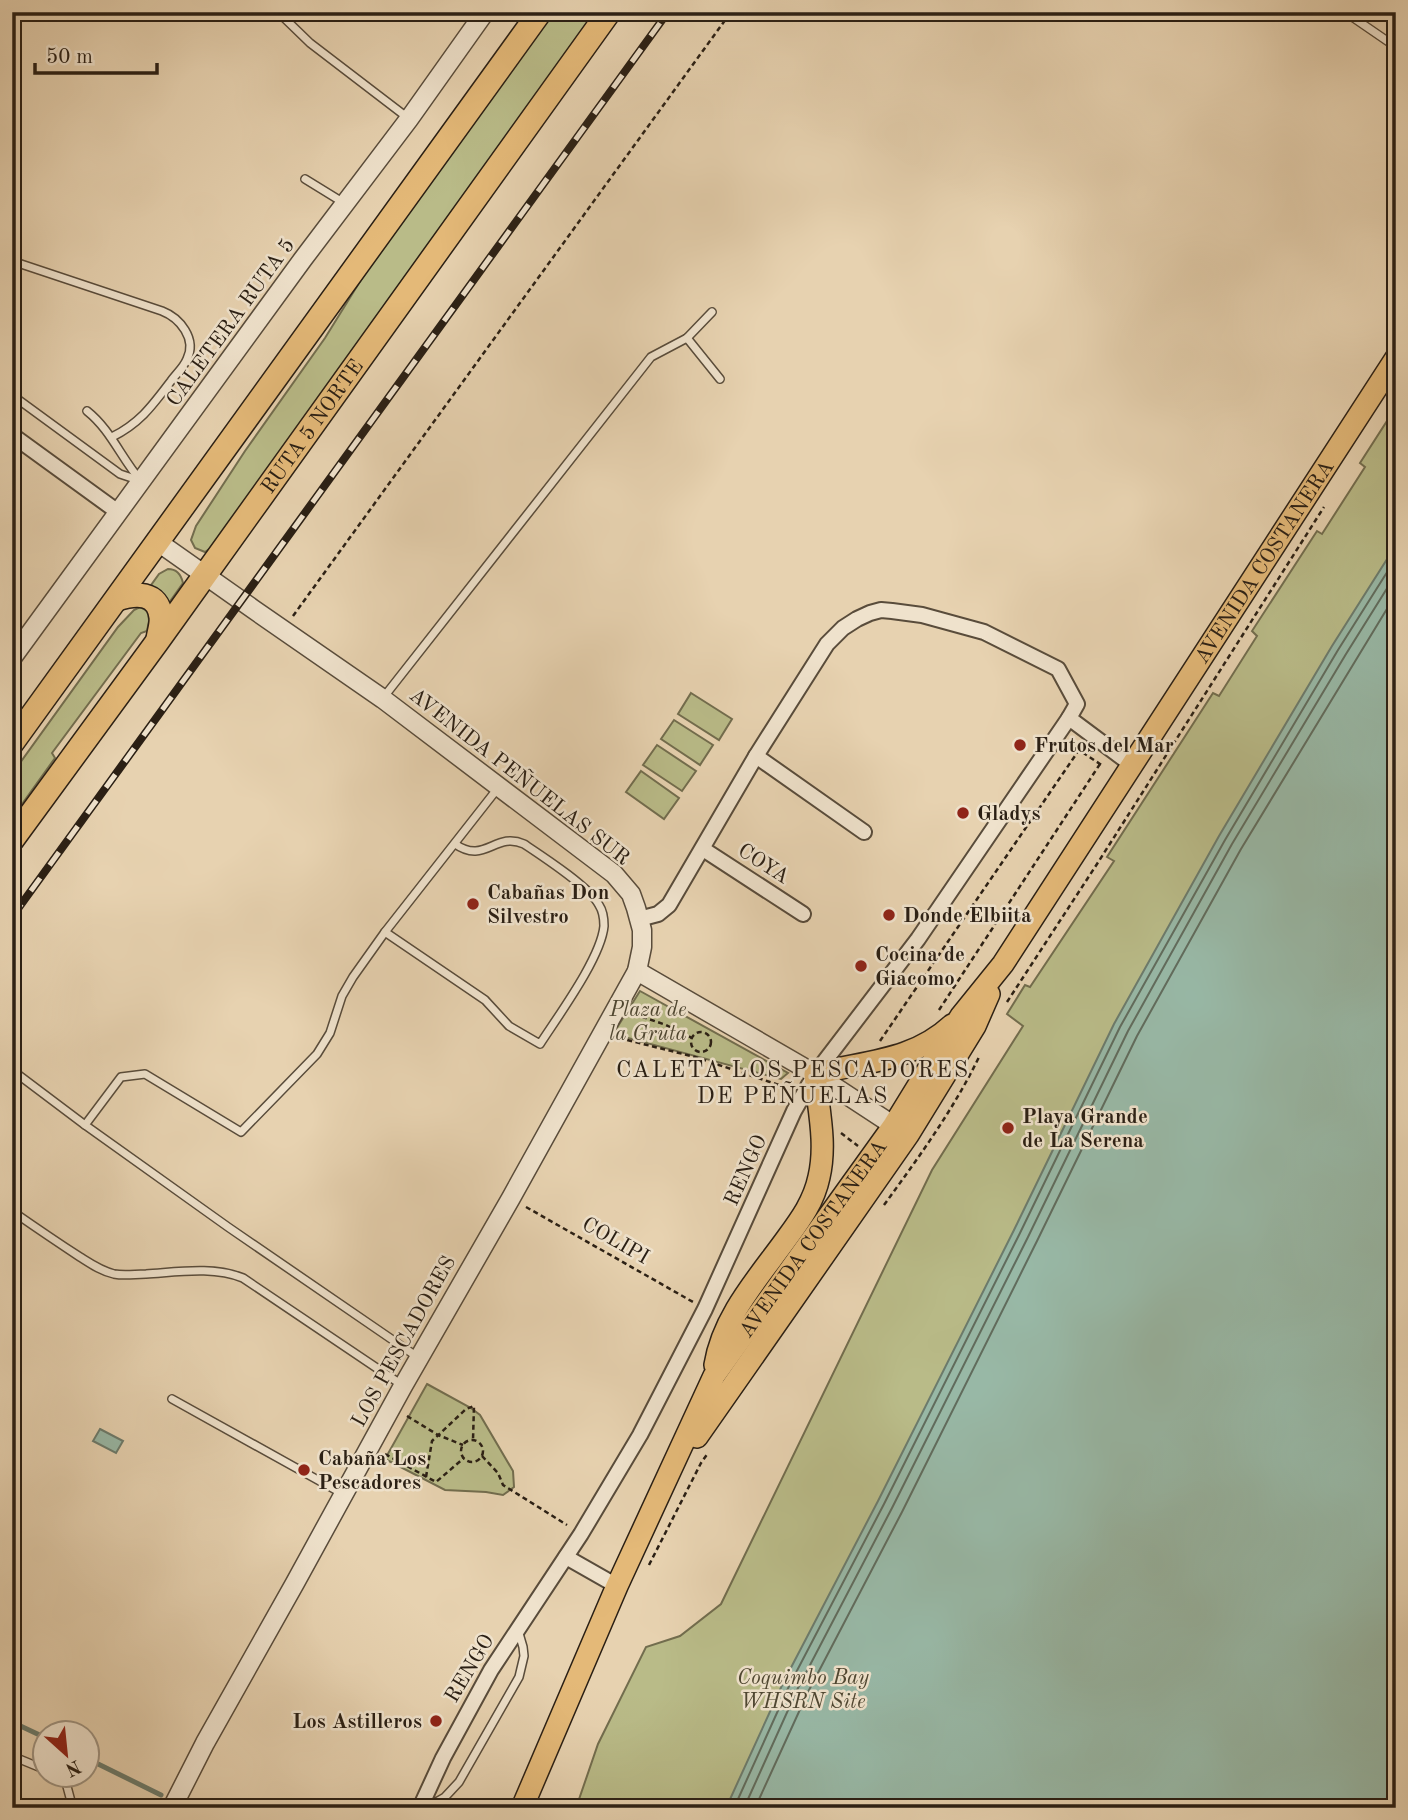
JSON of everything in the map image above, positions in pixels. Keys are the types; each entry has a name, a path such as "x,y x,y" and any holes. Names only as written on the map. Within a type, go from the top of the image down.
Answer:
{"highway":[{"path":"12,744 540,12"},
{"name":"RUTA 5 NORTE","path":"12,840 609,12"},
{"path":"117,599 142,594 152,600 161,616 157,642"}],"main road":[{"name":"AVENIDA COSTANERA","path":"522,1808 617,1586 714,1376 901,1130 961,1016 1003,964 1396,358"},
{"name":"AVENIDA COSTANERA","path":"663,1489 901,1130 975,1026 1003,964"},
{"path":"714,1376 720,1346 737,1307 803,1216 817,1186 823,1151 815,1074 887,1060 919,1048 961,1016"}],"street":[{"name":"CALETERA RUTA 5","path":"12,658 485,12"},
{"path":"12,435 118,512"},
{"name":"AVENIDA PEÑUELAS SUR","path":"158,542 383,699 614,874 631,894 642,930 637,971"},
{"path":"639,919 658,914 669,905 756,756 827,644 857,619 881,610 913,614 984,632 1058,669 1076,704 1069,718 1132,765"},
{"name":"RENGO","path":"420,1807 467,1712 581,1534 640,1435 705,1309 794,1111 815,1074 918,939 1069,718"},
{"path":"756,756 863,832"},
{"name":"COYA","path":"703,849 803,914"},
{"path":"637,971 815,1074 901,1130"},
{"name":"LOS PESCADORES","path":"172,1808 402,1385 637,971"},
{"path":"566,1557 617,1586"}],"lane":[{"path":"278,12 310,43 409,119"},
{"path":"1345,12 1396,47"},
{"path":"305,179 345,204"},
{"path":"12,261 162,311 175,318 185,330 189,344 187,359 148,412 131,427 112,437"},
{"path":"383,699 651,357 687,338 712,312"},
{"path":"687,338 720,379"},
{"path":"12,395 120,474 142,481"},
{"path":"87,411 112,437 125,461 142,481"},
{"path":"85,1125 121,1077 145,1074 241,1132 317,1054 330,1033 346,987 498,788"},
{"path":"386,932 477,994 491,1005 509,1026 540,1045 594,956 604,926 602,910 586,889 518,841 501,842 475,852 455,844"},
{"path":"12,1070 228,1227 419,1358"},
{"path":"12,1211 93,1265 112,1273 126,1275 192,1271 234,1274 243,1278 402,1385"},
{"path":"172,1399 344,1494"},
{"path":"420,1807 445,1797 459,1782 519,1677 524,1656 518,1629"},
{"path":"12,1756 32,1764"},
{"path":"67,1788 72,1805 81,1808"}],"path":[{"path":"283,630 731,12"},
{"path":"1003,1009 1328,500"},
{"path":"933,1020 1110,748"},
{"path":"864,1064 1079,750 1100,764"},
{"path":"617,1008 666,1024 692,1038"},
{"path":"700,1032 706,1034 710,1038 710,1048 705,1052 698,1052 693,1048 692,1038 700,1032"},
{"path":"603,1034 695,1057 779,1085"},
{"path":"882,1207 930,1142 966,1084 985,1045"},
{"path":"695,1057 698,1052"},
{"name":"COLIPI","path":"510,1198 705,1309"},
{"path":"426,1477 432,1441 466,1409 474,1406 473,1440"},
{"path":"391,1408 463,1445"},
{"path":"473,1440 480,1443 483,1449 482,1456 474,1462 464,1458 461,1452 463,1445 473,1440"},
{"path":"370,1446 436,1482 464,1458"},
{"path":"647,1570 709,1452"},
{"path":"482,1456 498,1473 503,1485 581,1534"}],"green space":[{"path":"553,12 598,12 212,547 205,552 195,548 191,540 196,526 245,451 325,338 364,275"},
{"name":"Coquimbo Bay WHSRN Site","path":"1396,407 1396,813 876,1808 576,1808 598,1744 646,1647 680,1636 721,1604 932,1170 1023,1026 1007,1014 1025,985 1030,987 1114,861 1107,857 1213,693 1219,696 1257,636 1252,631 1317,531 1322,534 1365,467 1360,463"},
{"path":"168,569 178,573 183,583 166,607 149,588 159,574"},
{"path":"140,607 148,611 147,631 141,633 52,753 55,758 12,818 12,774 118,627"},
{"path":"691,693 732,719 719,740 678,714"},
{"path":"674,720 713,745 700,765 661,739"},
{"path":"657,745 696,771 682,791 643,765"},
{"path":"641,771 679,798 664,819 626,792"},
{"name":"Plaza de la Gruta","path":"640,991 788,1073 781,1079 613,1034"},
{"path":"427,1384 480,1415 513,1471 514,1487 503,1495 445,1490 385,1459"}],"water":[{"path":"1396,545 1396,1808 726,1808 784,1681 878,1501 1114,1024 1219,836 1332,646"},
{"path":"100,1429 123,1441 116,1453 93,1441"}],"waterway":[{"path":"12,1722 32,1731"},
{"path":"102,1766 161,1795"}],"railway":[{"path":"12,917 668,12"}],"place":[{"name":"Frutos del Mar","path":"1020,745"},
{"name":"Gladys","path":"963,813"},
{"name":"Cabañas Don Silvestro","path":"473,904"},
{"name":"Donde Elbiita","path":"889,915"},
{"name":"Cocina de Giacomo","path":"861,966"},
{"name":"Playa Grande de La Serena","path":"1008,1128"},
{"name":"Cabaña Los Pescadores","path":"304,1470"},
{"name":"Los Astilleros","path":"436,1721"}],"district":[{"name":"CALETA LOS PESCADORES DE PEÑUELAS","path":"793,1082"}]}
